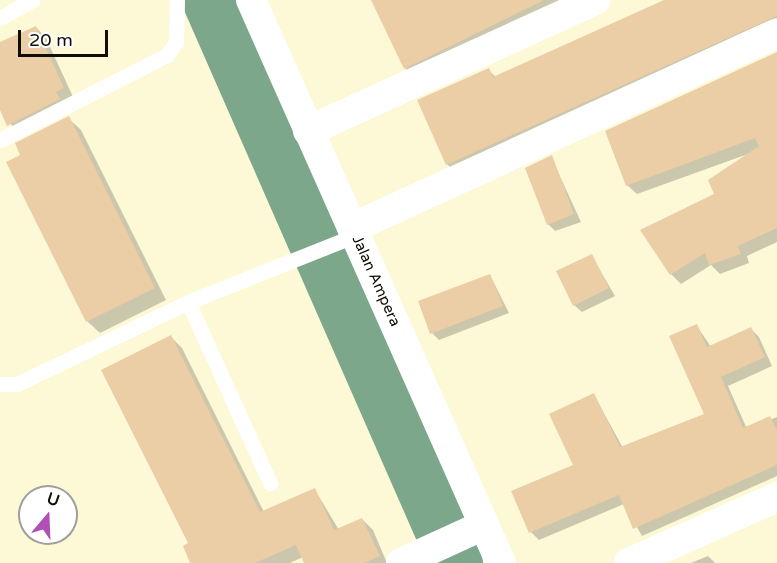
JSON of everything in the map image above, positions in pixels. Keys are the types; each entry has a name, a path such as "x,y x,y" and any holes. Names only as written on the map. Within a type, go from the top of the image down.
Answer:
{"street":[{"name":"Jalan Ampera","path":"251,0 352,233 471,532 501,563"},
{"path":"308,131 596,0"},
{"path":"352,233 777,33"},
{"path":"629,563 777,497"},
{"path":"404,562 471,532"}],"lane":[{"path":"0,18 33,0"},
{"path":"0,140 167,55 176,42 177,0"},
{"path":"0,384 17,384 188,302 352,233"},
{"path":"188,302 270,483"}],"building":[{"path":"371,0 544,0 404,69"},
{"path":"664,0 777,0 777,16 446,165 417,100 489,68 493,77"},
{"path":"36,26 64,88 56,92 60,99 7,126 0,110 0,42"},
{"path":"777,52 777,228 738,246 741,254 709,265 705,253 670,275 640,230 714,194 708,180 759,146 755,138 626,186 605,131"},
{"path":"69,116 155,288 86,322 6,162 20,155 15,143"},
{"path":"552,155 574,214 547,225 525,168"},
{"path":"592,254 609,288 573,306 556,271"},
{"path":"490,274 503,306 430,334 418,301"},
{"path":"697,324 707,347 751,327 765,357 721,377 743,428 770,416 777,430 777,465 633,529 619,495 529,533 511,491 573,465 549,414 594,393 620,447 704,414 669,336"},
{"path":"171,335 260,512 315,488 334,530 362,518 380,556 365,563 304,563 296,545 255,563 190,563 183,546 188,543 101,370"}],"waterway":[{"path":"209,0 456,563"}]}
